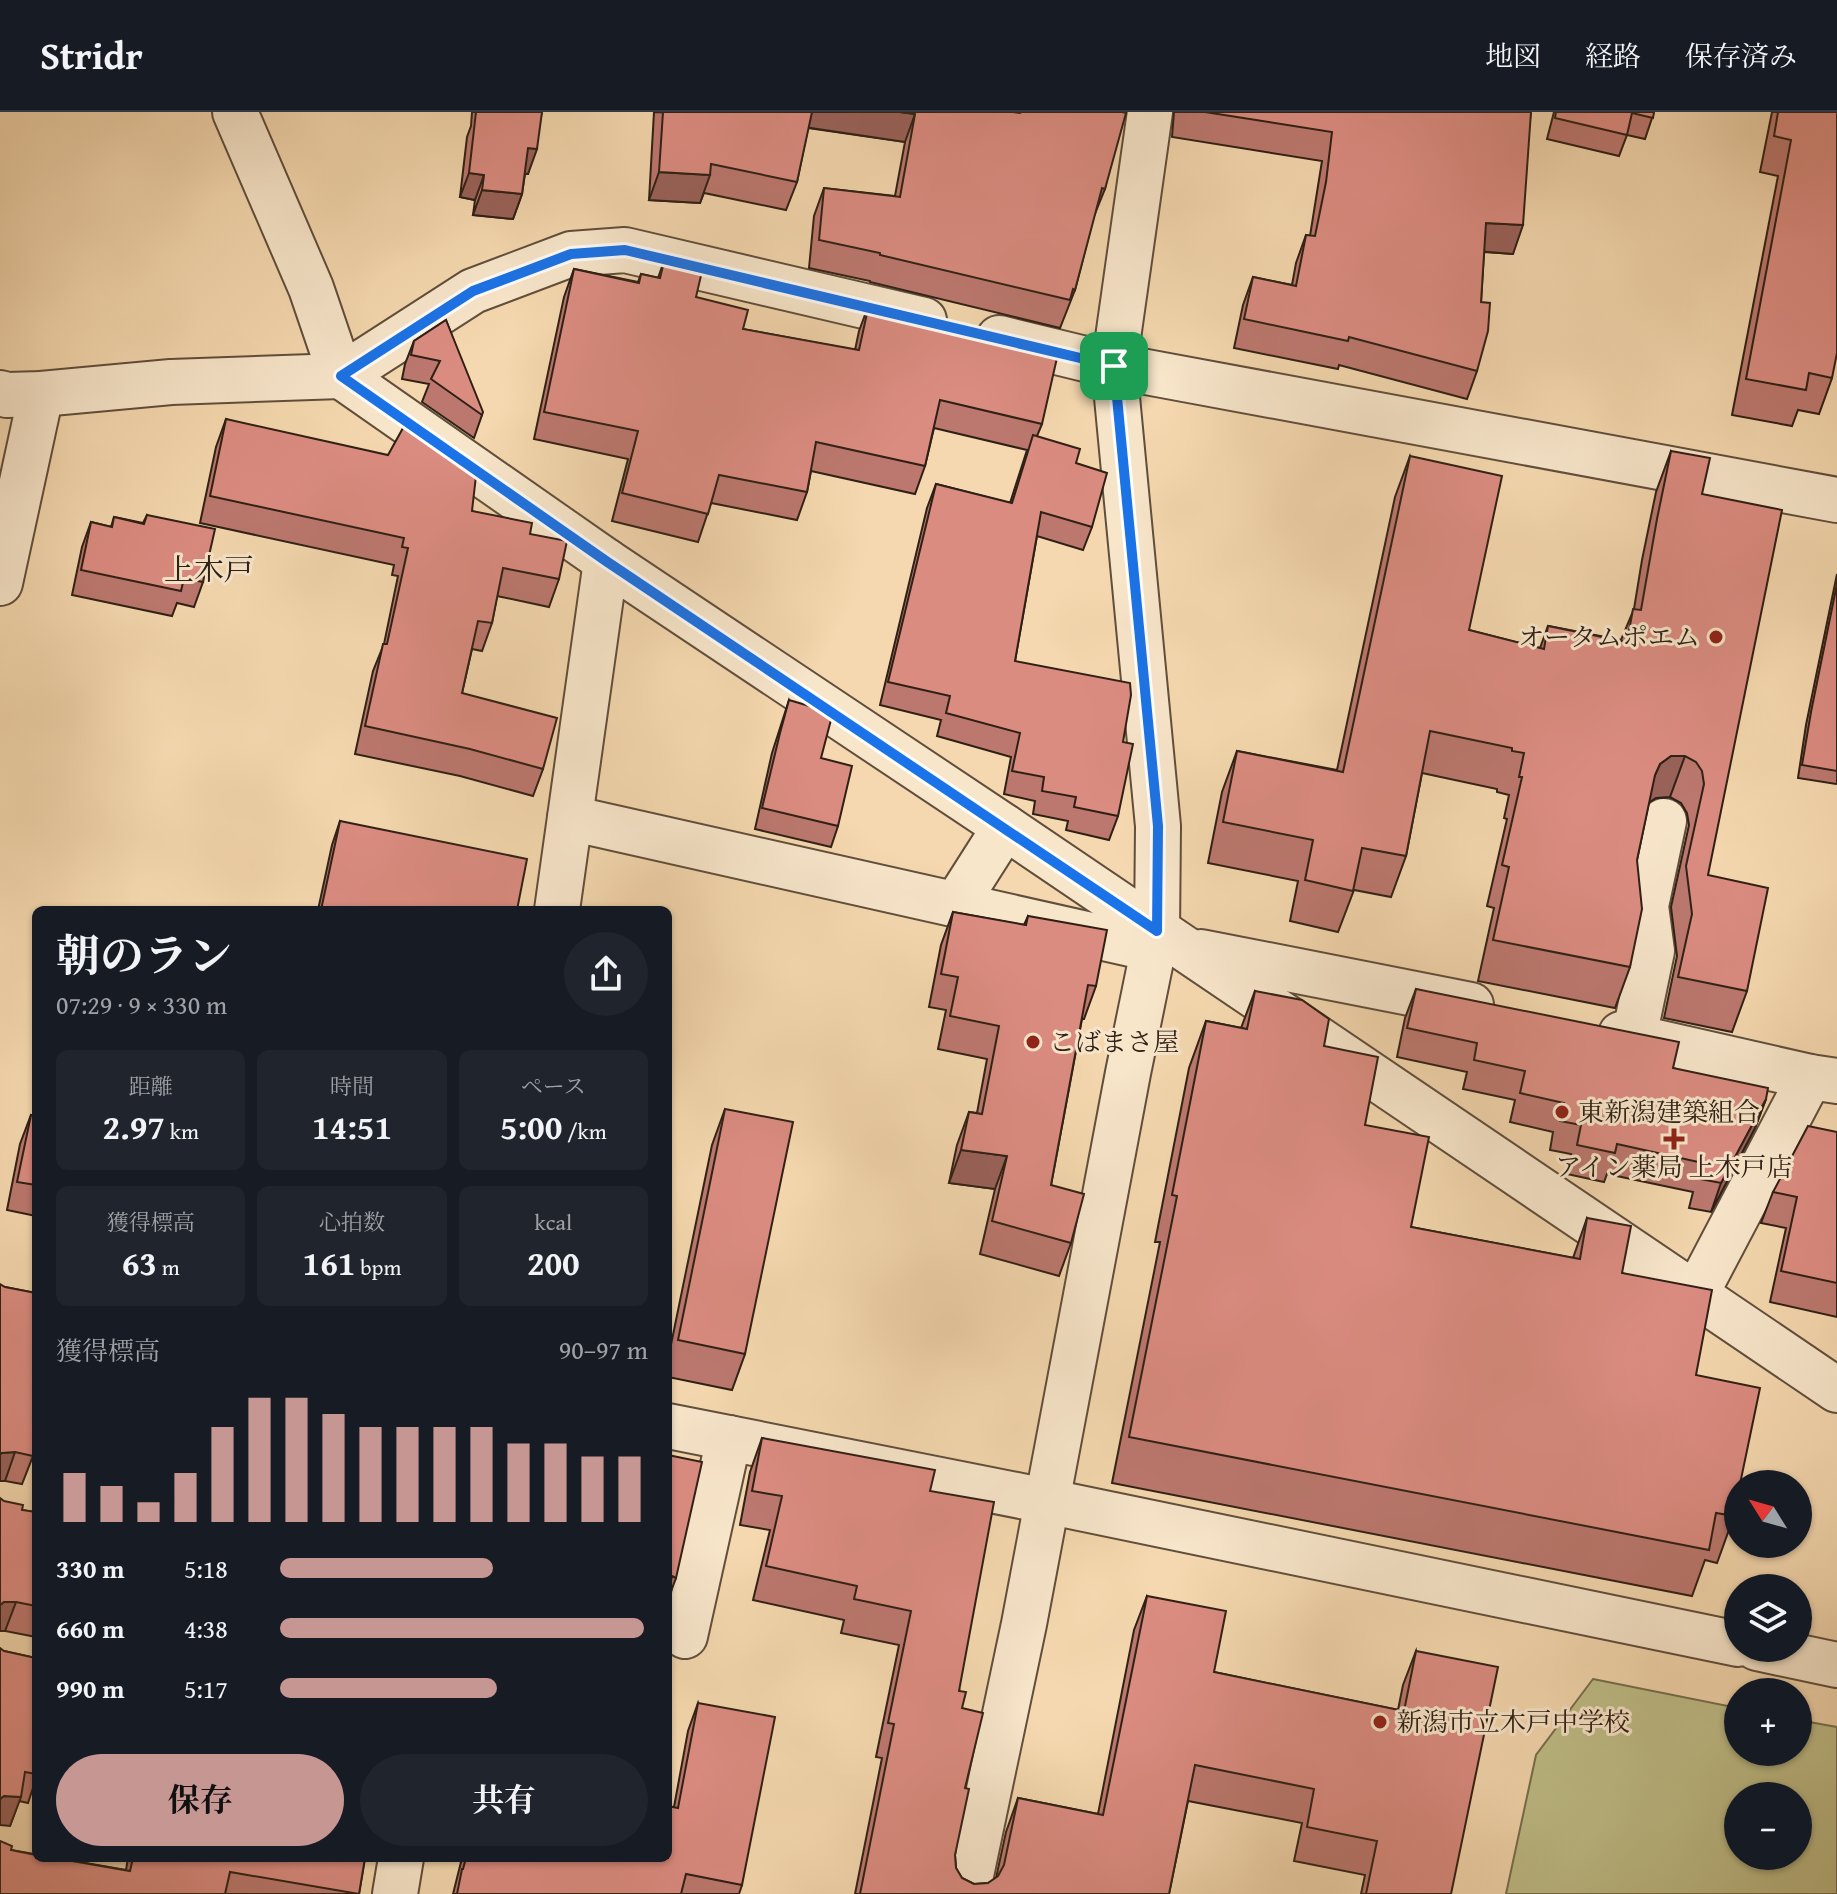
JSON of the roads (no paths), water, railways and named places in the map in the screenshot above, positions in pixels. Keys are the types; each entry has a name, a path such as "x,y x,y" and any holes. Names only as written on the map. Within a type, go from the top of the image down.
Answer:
{"street":[{"path":"235,112 311,288 341,376 606,561 1005,827 1164,943 1837,1390"},
{"path":"967,1894 1024,1624 1125,1088 1164,943 1158,826 1114,366 1150,112"},
{"path":"0,583 21,393 171,382 341,376 473,291 571,254 625,250 1114,366 1837,500"},
{"path":"558,906 606,561"},
{"path":"570,818 956,904 1509,1012"},
{"path":"1634,1037 1652,951 1646,906 1664,821"},
{"path":"956,904 1005,827"},
{"path":"1587,1028 1824,1079 1696,1294"},
{"path":"672,1427 1724,1641"},
{"path":"685,1636 729,1438"},
{"path":"1812,1660 1837,1665"},
{"path":"395,1894 400,1862"}],"place":[{"name":"オータムポエム","path":"1716,637"},
{"name":"こばまさ屋","path":"1033,1042"},
{"name":"東新潟建築組合","path":"1562,1112"},
{"name":"アイン薬局 上木戸店","path":"1674,1139"},
{"name":"新潟市立木戸中学校","path":"1380,1722"}],"district":[{"name":"上木戸","path":"209,570"}]}
